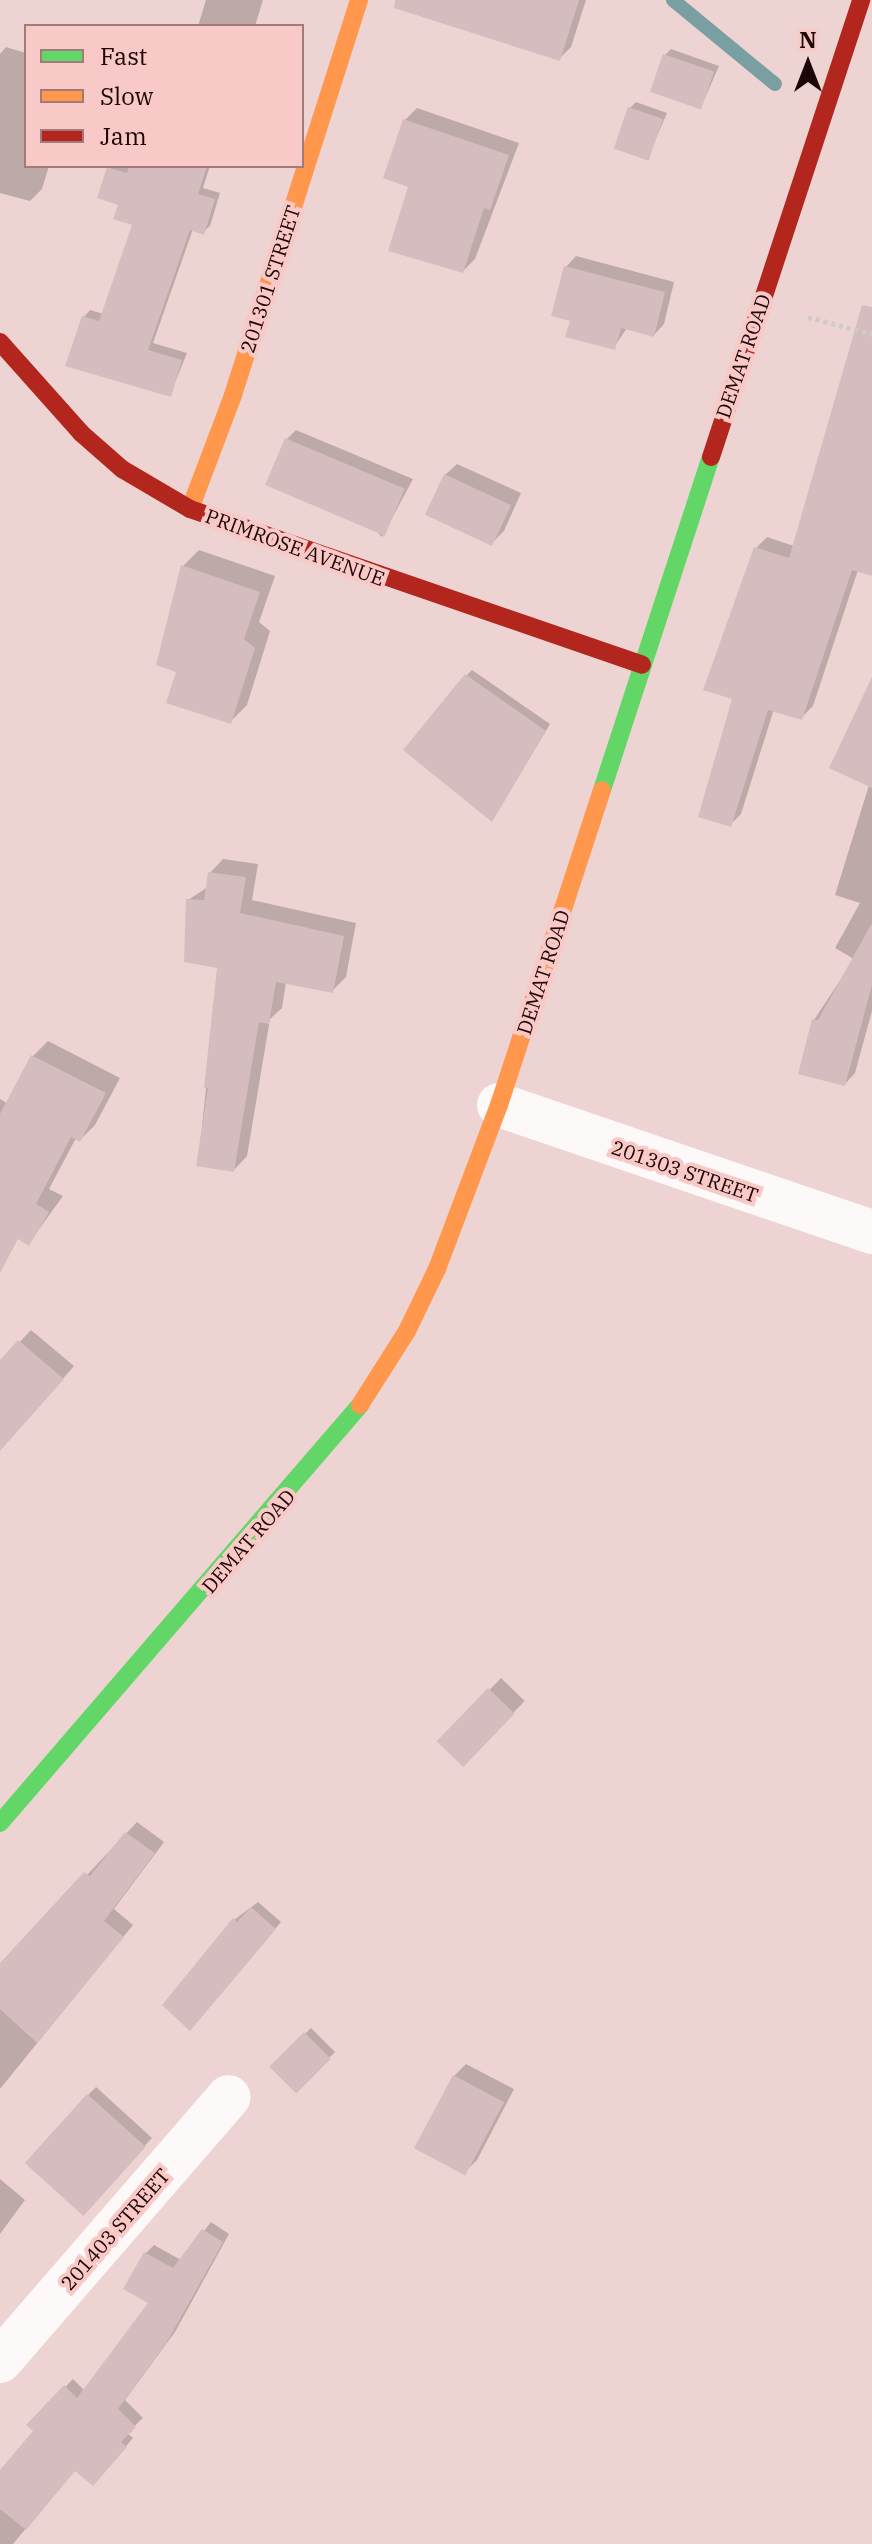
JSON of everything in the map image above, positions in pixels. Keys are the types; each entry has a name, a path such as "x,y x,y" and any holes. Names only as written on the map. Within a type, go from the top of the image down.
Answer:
{"street":[{"name":"201301 STREET","path":"190,509 233,395 359,0"},
{"name":"DEMAT ROAD","path":"0,1823 353,1416 407,1331 437,1269 499,1105 861,0"},
{"name":"PRIMROSE AVENUE","path":"0,342 91,442 122,469 190,509 230,527 642,665"},
{"name":"201303 STREET","path":"499,1105 872,1232"},
{"name":"201403 STREET","path":"0,2361 229,2097"}],"path":[{"path":"760,305 872,334"}],"building":[{"path":"395,0 579,0 560,61 394,8"},
{"path":"663,54 714,72 701,109 650,92"},
{"path":"628,107 663,119 649,161 614,149"},
{"path":"403,119 509,155 490,210 484,208 463,273 388,251 408,187 383,178"},
{"path":"107,168 127,173 128,168 206,168 198,194 215,199 204,235 190,230 148,350 182,360 171,397 65,366 82,316 99,321 132,225 113,219 118,205 97,198"},
{"path":"564,266 665,292 654,337 621,328 615,350 565,337 570,321 551,316"},
{"path":"862,305 872,307 872,576 852,570 802,720 768,710 731,827 698,817 732,699 703,690 754,547 789,558"},
{"path":"285,438 405,489 385,536 265,485"},
{"path":"444,474 511,505 492,546 425,515"},
{"path":"181,565 260,592 244,639 255,648 231,724 166,703 176,672 156,665"},
{"path":"465,674 546,731 492,822 403,750"},
{"path":"872,677 872,788 829,768"},
{"path":"208,872 246,877 240,913 344,936 333,993 276,982 269,1024 259,1022 234,1172 196,1166 208,1088 204,1088 217,968 184,962 186,899 204,900"},
{"path":"872,923 872,985 845,1086 798,1074 812,1019 818,1020"},
{"path":"31,1055 106,1093 80,1142 71,1137 36,1204 49,1212 29,1246 18,1239 0,1273 0,1114"},
{"path":"18,1340 64,1379 0,1451 0,1360"},
{"path":"488,1688 515,1714 463,1767 437,1741"},
{"path":"125,1832 155,1853 104,1921 124,1937 37,2043 0,2009 0,1963 84,1872 90,1876"},
{"path":"251,1907 276,1929 190,2031 162,2005 233,1918 237,1922"},
{"path":"304,2032 331,2059 296,2094 269,2067"},
{"path":"453,2075 504,2102 465,2176 414,2148"},
{"path":"87,2094 146,2147 83,2216 25,2163"},
{"path":"202,2229 223,2242 167,2342 118,2409 136,2427 121,2442 127,2447 93,2486 75,2471 26,2530 0,2509 0,2470 33,2431 26,2425 64,2385 77,2398 148,2303 123,2289 144,2252 173,2268"}],"waterway":[{"path":"673,0 775,84"}],"traffic: fast":[{"path":"602,790 711,457"},
{"path":"0,1823 360,1405"}],"traffic: slow":[{"path":"190,509 233,395 359,0"},
{"path":"360,1405 407,1331 437,1269 499,1105 602,790"}],"traffic: jam":[{"path":"711,457 861,0"},
{"path":"0,342 81,433 122,469 190,509 642,665"}]}
